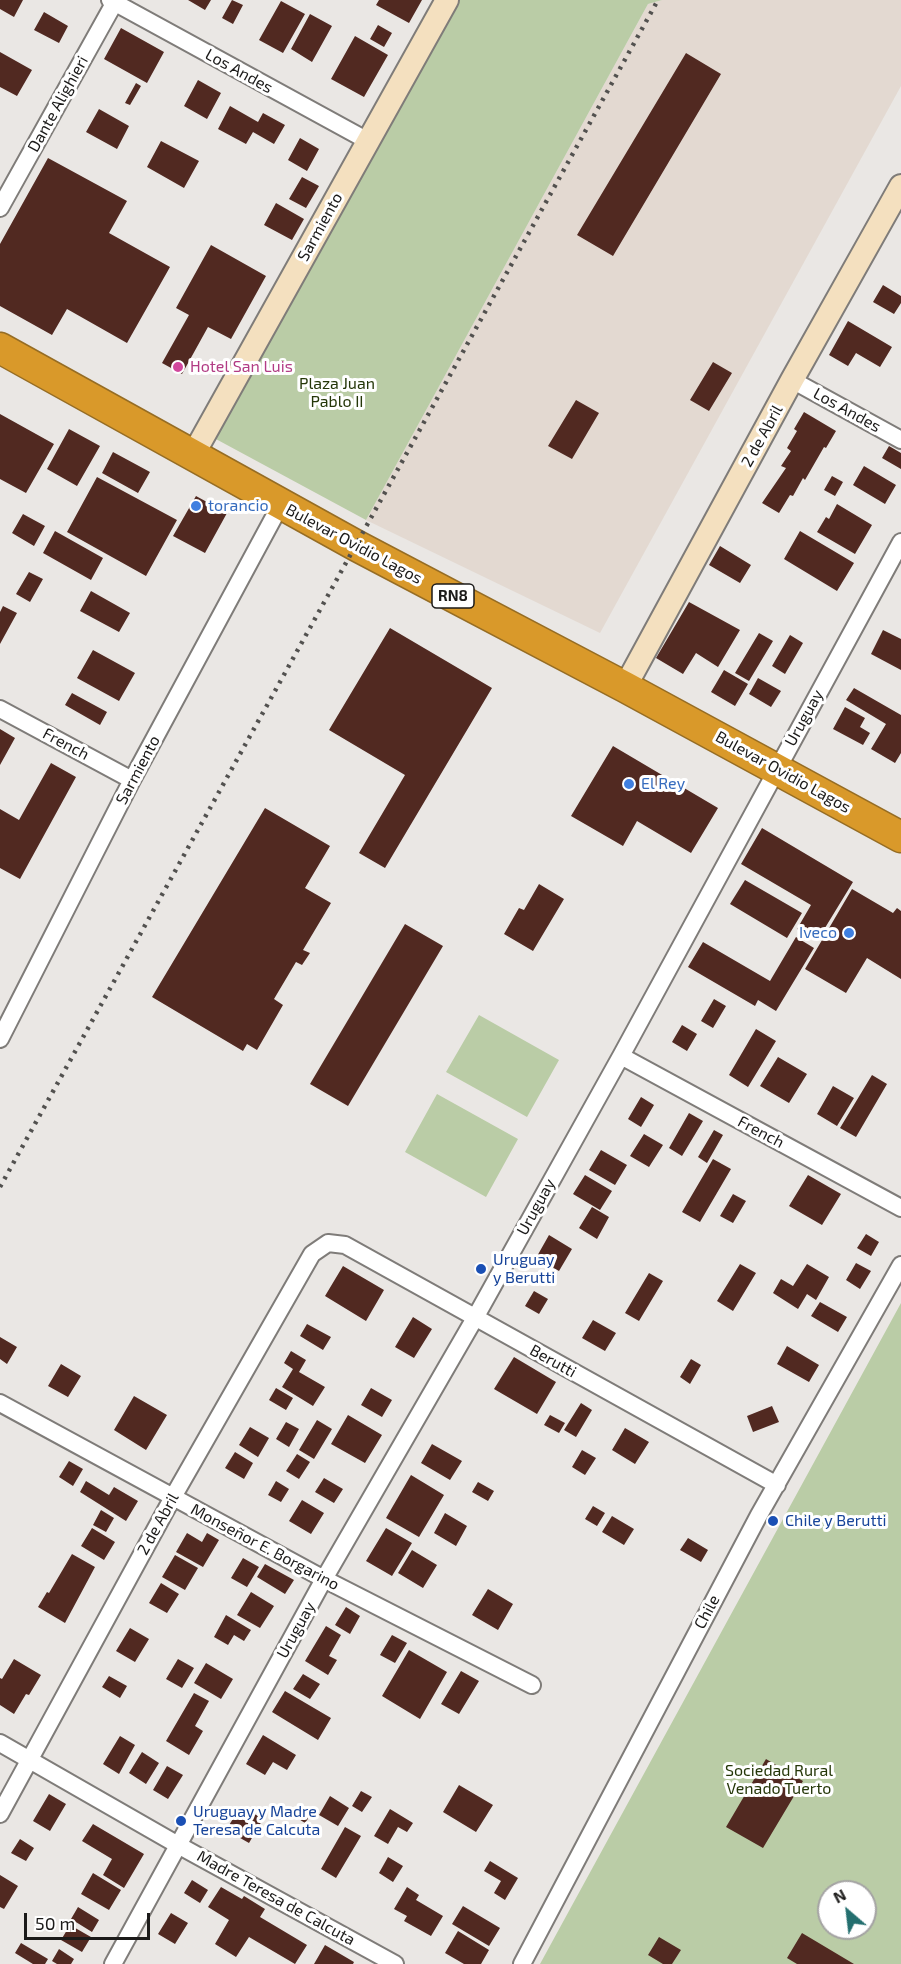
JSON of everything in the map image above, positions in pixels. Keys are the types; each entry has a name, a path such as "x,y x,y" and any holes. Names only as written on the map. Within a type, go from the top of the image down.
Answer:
{"highway":[{"name":"Bulevar Ovidio Lagos","path":"0,348 281,504 626,687 901,837"}],"main road":[{"name":"Sarmiento","path":"193,455 447,0"},
{"name":"2 de Abril","path":"626,687 792,380 901,186"}],"street":[{"name":"Los Andes","path":"113,1 368,141"},
{"name":"Dante Alighieri","path":"0,208 113,1"},
{"name":"Los Andes","path":"792,380 901,440"},
{"name":"Sarmiento","path":"0,1040 132,780 281,504"},
{"name":"Uruguay","path":"113,1964 324,1579 475,1318 621,1056 901,542"},
{"name":"French","path":"0,709 132,780"},
{"name":"French","path":"621,1056 901,1208"},
{"name":"Berutti","path":"328,1243 345,1245 777,1485"},
{"name":"2 de Abril","path":"0,1814 173,1497 312,1254 328,1243"},
{"name":"Chile","path":"522,1964 753,1526 901,1265"},
{"name":"Monseñor E. Borgarino","path":"0,1403 324,1579 532,1685"},
{"name":"Madre Teresa de Calcuta","path":"0,1743 178,1845 395,1964"}],"shaded area":[{"path":"662,0 901,0 901,86 600,633 366,520 648,4"}],"green space":[{"name":"Plaza Juan Pablo II","path":"457,0 662,0 648,4 366,520 214,438"},
{"path":"479,1015 559,1060 527,1117 446,1072"},
{"path":"437,1094 518,1139 486,1197 405,1152"},
{"name":"Sociedad Rural Venado Tuerto","path":"901,1303 901,1964 540,1964"}],"building":[{"path":"0,0 23,0 14,17 0,9"},
{"path":"188,0 211,0 205,10"},
{"path":"232,0 243,5 233,24 222,18"},
{"path":"379,0 422,0 409,23 376,5"},
{"path":"281,1 305,14 283,53 259,40"},
{"path":"44,12 68,26 59,43 34,30"},
{"path":"310,14 332,26 312,62 291,49"},
{"path":"378,25 392,33 384,47 370,39"},
{"path":"121,28 164,52 147,83 104,59"},
{"path":"355,36 388,55 364,97 331,79"},
{"path":"0,52 32,70 17,96 0,87"},
{"path":"686,53 721,74 613,256 577,235"},
{"path":"198,80 221,93 207,119 184,106"},
{"path":"136,83 141,86 130,105 125,103"},
{"path":"230,106 258,122 263,113 285,125 274,144 253,132 246,144 218,129"},
{"path":"99,109 129,126 117,149 86,132"},
{"path":"300,138 319,149 307,171 288,160"},
{"path":"161,141 199,161 184,188 147,167"},
{"path":"48,158 127,201 109,233 170,267 127,343 67,309 52,335 0,306 0,244"},
{"path":"302,177 319,186 306,208 289,199"},
{"path":"276,203 304,219 292,240 264,225"},
{"path":"211,245 266,276 231,339 208,327 182,374 162,363 189,315 176,308"},
{"path":"883,285 901,296 901,303 894,314 873,302"},
{"path":"848,321 892,347 880,367 856,353 848,366 829,355"},
{"path":"713,362 732,373 709,411 690,400"},
{"path":"576,400 599,413 572,459 548,446"},
{"path":"804,412 836,431 805,480 803,478 793,496 790,495 779,513 762,503 786,468 781,466 791,451 787,448"},
{"path":"0,414 54,444 26,493 0,479"},
{"path":"69,429 100,446 77,486 47,469"},
{"path":"889,446 901,453 901,469 882,458"},
{"path":"113,452 150,472 138,493 102,473"},
{"path":"864,466 896,485 885,504 853,485"},
{"path":"832,476 843,482 835,496 824,490"},
{"path":"97,477 177,520 146,576 67,532"},
{"path":"196,496 227,513 205,553 173,536"},
{"path":"837,504 872,525 855,554 817,532 826,517 829,519"},
{"path":"23,514 45,526 34,546 12,533"},
{"path":"55,531 103,558 91,580 43,553"},
{"path":"800,531 854,563 837,591 784,559"},
{"path":"720,546 751,565 740,583 709,565"},
{"path":"29,572 43,579 30,602 16,594"},
{"path":"91,591 130,613 119,632 80,611"},
{"path":"689,602 740,630 718,667 696,653 683,674 656,658"},
{"path":"3,606 17,613 0,644 0,612"},
{"path":"390,628 492,688 385,868 359,853 405,775 329,730"},
{"path":"883,630 901,639 901,670 871,654"},
{"path":"759,633 773,641 749,681 735,673"},
{"path":"790,635 803,643 785,674 772,666"},
{"path":"93,650 135,673 119,701 77,678"},
{"path":"724,670 748,684 735,706 711,692"},
{"path":"758,678 781,691 771,707 749,694"},
{"path":"854,688 901,715 901,753 895,763 871,749 886,724 846,700"},
{"path":"72,693 107,712 100,725 65,705"},
{"path":"845,707 865,718 860,727 870,733 863,745 833,729"},
{"path":"0,729 15,738 0,765"},
{"path":"613,746 718,808 691,853 637,821 623,846 571,816"},
{"path":"51,763 76,777 20,879 0,868 0,809 19,820"},
{"path":"265,808 330,846 305,888 331,903 303,950 310,953 302,965 296,962 274,999 283,1005 257,1050 247,1044 243,1051 152,997"},
{"path":"762,828 853,882 817,941 797,929 811,905 741,864"},
{"path":"745,880 802,913 787,938 730,904"},
{"path":"539,884 564,899 533,951 504,934 519,908 524,910"},
{"path":"852,889 893,913 897,908 901,911 901,979 867,958 846,993 805,969"},
{"path":"405,924 443,946 348,1106 310,1084"},
{"path":"796,937 814,948 776,1011 758,1000 755,1006 688,967 703,942 770,981"},
{"path":"714,999 726,1006 713,1028 701,1021"},
{"path":"682,1025 697,1034 687,1051 672,1042"},
{"path":"756,1029 776,1041 748,1087 729,1075"},
{"path":"778,1057 807,1074 789,1103 760,1086"},
{"path":"872,1075 887,1084 856,1137 840,1128"},
{"path":"833,1086 854,1098 837,1126 817,1114"},
{"path":"641,1097 654,1105 641,1127 628,1119"},
{"path":"689,1113 703,1121 682,1156 669,1148"},
{"path":"714,1130 723,1135 707,1163 698,1157"},
{"path":"644,1134 663,1145 649,1167 630,1156"},
{"path":"601,1150 627,1165 615,1185 589,1170"},
{"path":"713,1159 731,1169 700,1222 682,1212"},
{"path":"585,1175 612,1191 600,1210 573,1194"},
{"path":"808,1175 841,1194 822,1225 789,1206"},
{"path":"733,1194 746,1201 733,1223 720,1216"},
{"path":"592,1207 609,1217 597,1239 579,1228"},
{"path":"866,1234 879,1242 871,1256 857,1248"},
{"path":"549,1235 572,1249 559,1271 536,1258"},
{"path":"856,1263 871,1271 860,1289 846,1280"},
{"path":"740,1264 756,1273 733,1311 717,1301"},
{"path":"807,1264 829,1277 816,1300 807,1294 798,1309 773,1293 781,1279 793,1286"},
{"path":"343,1266 384,1290 366,1321 325,1296"},
{"path":"649,1273 663,1281 639,1321 625,1313"},
{"path":"534,1291 548,1299 539,1314 525,1306"},
{"path":"820,1302 847,1317 838,1332 811,1316"},
{"path":"413,1317 432,1329 414,1358 395,1347"},
{"path":"593,1320 616,1333 605,1351 582,1338"},
{"path":"307,1324 331,1337 323,1350 300,1336"},
{"path":"0,1337 17,1347 7,1364 0,1359"},
{"path":"787,1346 819,1365 809,1382 777,1364"},
{"path":"291,1351 306,1360 299,1372 325,1387 313,1406 282,1387 293,1369 284,1363"},
{"path":"514,1357 556,1382 537,1414 494,1389"},
{"path":"691,1359 701,1365 690,1384 680,1377"},
{"path":"61,1364 81,1376 68,1397 48,1386"},
{"path":"276,1388 293,1398 286,1410 269,1400"},
{"path":"371,1388 392,1400 382,1417 361,1405"},
{"path":"134,1396 167,1415 146,1450 114,1430"},
{"path":"581,1403 592,1410 576,1437 564,1430"},
{"path":"772,1406 779,1422 753,1432 747,1416"},
{"path":"348,1415 382,1435 365,1463 331,1444"},
{"path":"550,1415 565,1423 559,1433 544,1425"},
{"path":"317,1420 332,1429 314,1459 299,1450"},
{"path":"286,1422 299,1429 289,1447 276,1439"},
{"path":"250,1427 269,1438 258,1457 239,1445"},
{"path":"625,1428 649,1442 635,1464 612,1450"},
{"path":"432,1444 462,1461 450,1480 421,1463"},
{"path":"582,1450 596,1458 585,1475 572,1467"},
{"path":"235,1452 253,1463 244,1479 225,1468"},
{"path":"297,1454 310,1462 299,1479 286,1471"},
{"path":"69,1461 83,1469 73,1486 59,1477"},
{"path":"411,1475 444,1495 419,1537 386,1518"},
{"path":"324,1478 343,1489 334,1503 315,1492"},
{"path":"86,1481 109,1495 114,1487 138,1501 126,1521 80,1492"},
{"path":"276,1481 289,1489 281,1502 268,1495"},
{"path":"478,1482 494,1491 488,1501 472,1492"},
{"path":"302,1500 324,1513 311,1534 289,1521"},
{"path":"593,1506 605,1513 597,1526 585,1519"},
{"path":"101,1510 114,1518 106,1532 93,1525"},
{"path":"445,1513 467,1526 456,1546 434,1533"},
{"path":"612,1516 634,1529 624,1545 602,1532"},
{"path":"92,1528 115,1542 104,1560 81,1546"},
{"path":"386,1528 412,1543 392,1576 366,1561"},
{"path":"187,1533 202,1542 207,1533 219,1540 203,1567 176,1552"},
{"path":"688,1538 708,1550 701,1562 680,1550"},
{"path":"412,1550 437,1565 423,1588 398,1573"},
{"path":"72,1554 95,1567 65,1623 38,1607"},
{"path":"175,1555 198,1568 185,1590 162,1577"},
{"path":"243,1558 259,1567 247,1587 231,1578"},
{"path":"265,1564 294,1580 285,1594 257,1577"},
{"path":"161,1583 179,1594 167,1613 149,1603"},
{"path":"488,1589 513,1604 498,1630 472,1615"},
{"path":"251,1592 274,1606 260,1628 237,1615"},
{"path":"346,1607 360,1616 350,1634 335,1625"},
{"path":"226,1615 251,1630 244,1641 234,1635 228,1645 214,1637"},
{"path":"326,1626 341,1635 329,1656 337,1660 328,1675 305,1661"},
{"path":"130,1628 149,1639 135,1662 116,1651"},
{"path":"392,1635 407,1643 395,1663 380,1655"},
{"path":"409,1650 447,1672 420,1719 382,1696"},
{"path":"14,1659 41,1675 14,1714 0,1705 0,1678 2,1679"},
{"path":"178,1659 194,1668 182,1688 166,1679"},
{"path":"206,1663 233,1679 221,1699 194,1683"},
{"path":"461,1671 479,1681 459,1714 441,1704"},
{"path":"303,1674 320,1684 310,1699 293,1689"},
{"path":"109,1676 127,1686 120,1698 102,1687"},
{"path":"285,1691 331,1718 318,1740 272,1712"},
{"path":"194,1693 209,1701 195,1726 203,1731 189,1755 166,1741"},
{"path":"263,1735 296,1755 287,1770 273,1762 265,1775 246,1764"},
{"path":"120,1736 135,1745 119,1774 103,1764"},
{"path":"142,1752 159,1763 146,1784 129,1773"},
{"path":"766,1759 803,1781 763,1848 726,1827"},
{"path":"167,1766 183,1775 168,1799 153,1790"},
{"path":"459,1785 493,1805 476,1832 443,1812"},
{"path":"361,1791 372,1797 362,1812 352,1806"},
{"path":"49,1794 66,1804 50,1831 33,1821"},
{"path":"330,1796 349,1808 338,1826 319,1815"},
{"path":"278,1805 288,1811 283,1820 273,1814"},
{"path":"241,1806 263,1819 249,1843 226,1830"},
{"path":"300,1806 312,1813 305,1823 294,1816"},
{"path":"390,1809 413,1823 407,1832 398,1827 388,1844 374,1836"},
{"path":"93,1824 144,1854 124,1888 103,1875 112,1859 82,1841"},
{"path":"345,1827 361,1836 336,1878 321,1869"},
{"path":"20,1839 34,1848 26,1861 11,1853"},
{"path":"388,1857 403,1866 393,1882 379,1873"},
{"path":"490,1861 518,1878 505,1900 494,1893 501,1881 484,1871"},
{"path":"93,1873 121,1890 109,1910 81,1894"},
{"path":"0,1875 18,1886 4,1909 0,1907"},
{"path":"192,1880 208,1890 200,1903 184,1893"},
{"path":"221,1887 242,1899 244,1896 265,1909 260,1917 307,1945 295,1964 249,1937 236,1957 215,1944 229,1920 208,1907"},
{"path":"407,1887 419,1895 416,1900 443,1916 431,1936 404,1921 407,1916 394,1909"},
{"path":"463,1906 500,1928 489,1946 452,1924"},
{"path":"78,1907 99,1920 92,1932 71,1919"},
{"path":"171,1913 188,1923 175,1944 158,1934"},
{"path":"70,1925 91,1937 82,1952 61,1940"},
{"path":"458,1931 489,1950 481,1964 464,1964 445,1953"},
{"path":"802,1933 854,1964 797,1964 787,1958"},
{"path":"659,1937 681,1950 672,1964 663,1964 648,1955"},
{"path":"21,1943 48,1959 45,1964 33,1964 15,1953"},
{"path":"325,1945 354,1962 353,1964 314,1964"},
{"path":"59,1949 74,1959 71,1964 57,1964 52,1961"}],"railway":[{"path":"0,1187 658,0"}],"place":[{"name":"Hotel San Luis","path":"178,367"},
{"name":"torancio","path":"196,506"},
{"name":"El Rey","path":"629,784"},
{"name":"Iveco","path":"849,933"},
{"name":"Uruguay y Berutti","path":"481,1269"},
{"name":"Chile y Berutti","path":"773,1521"},
{"name":"Uruguay y Madre Teresa de Calcuta","path":"181,1821"}]}
